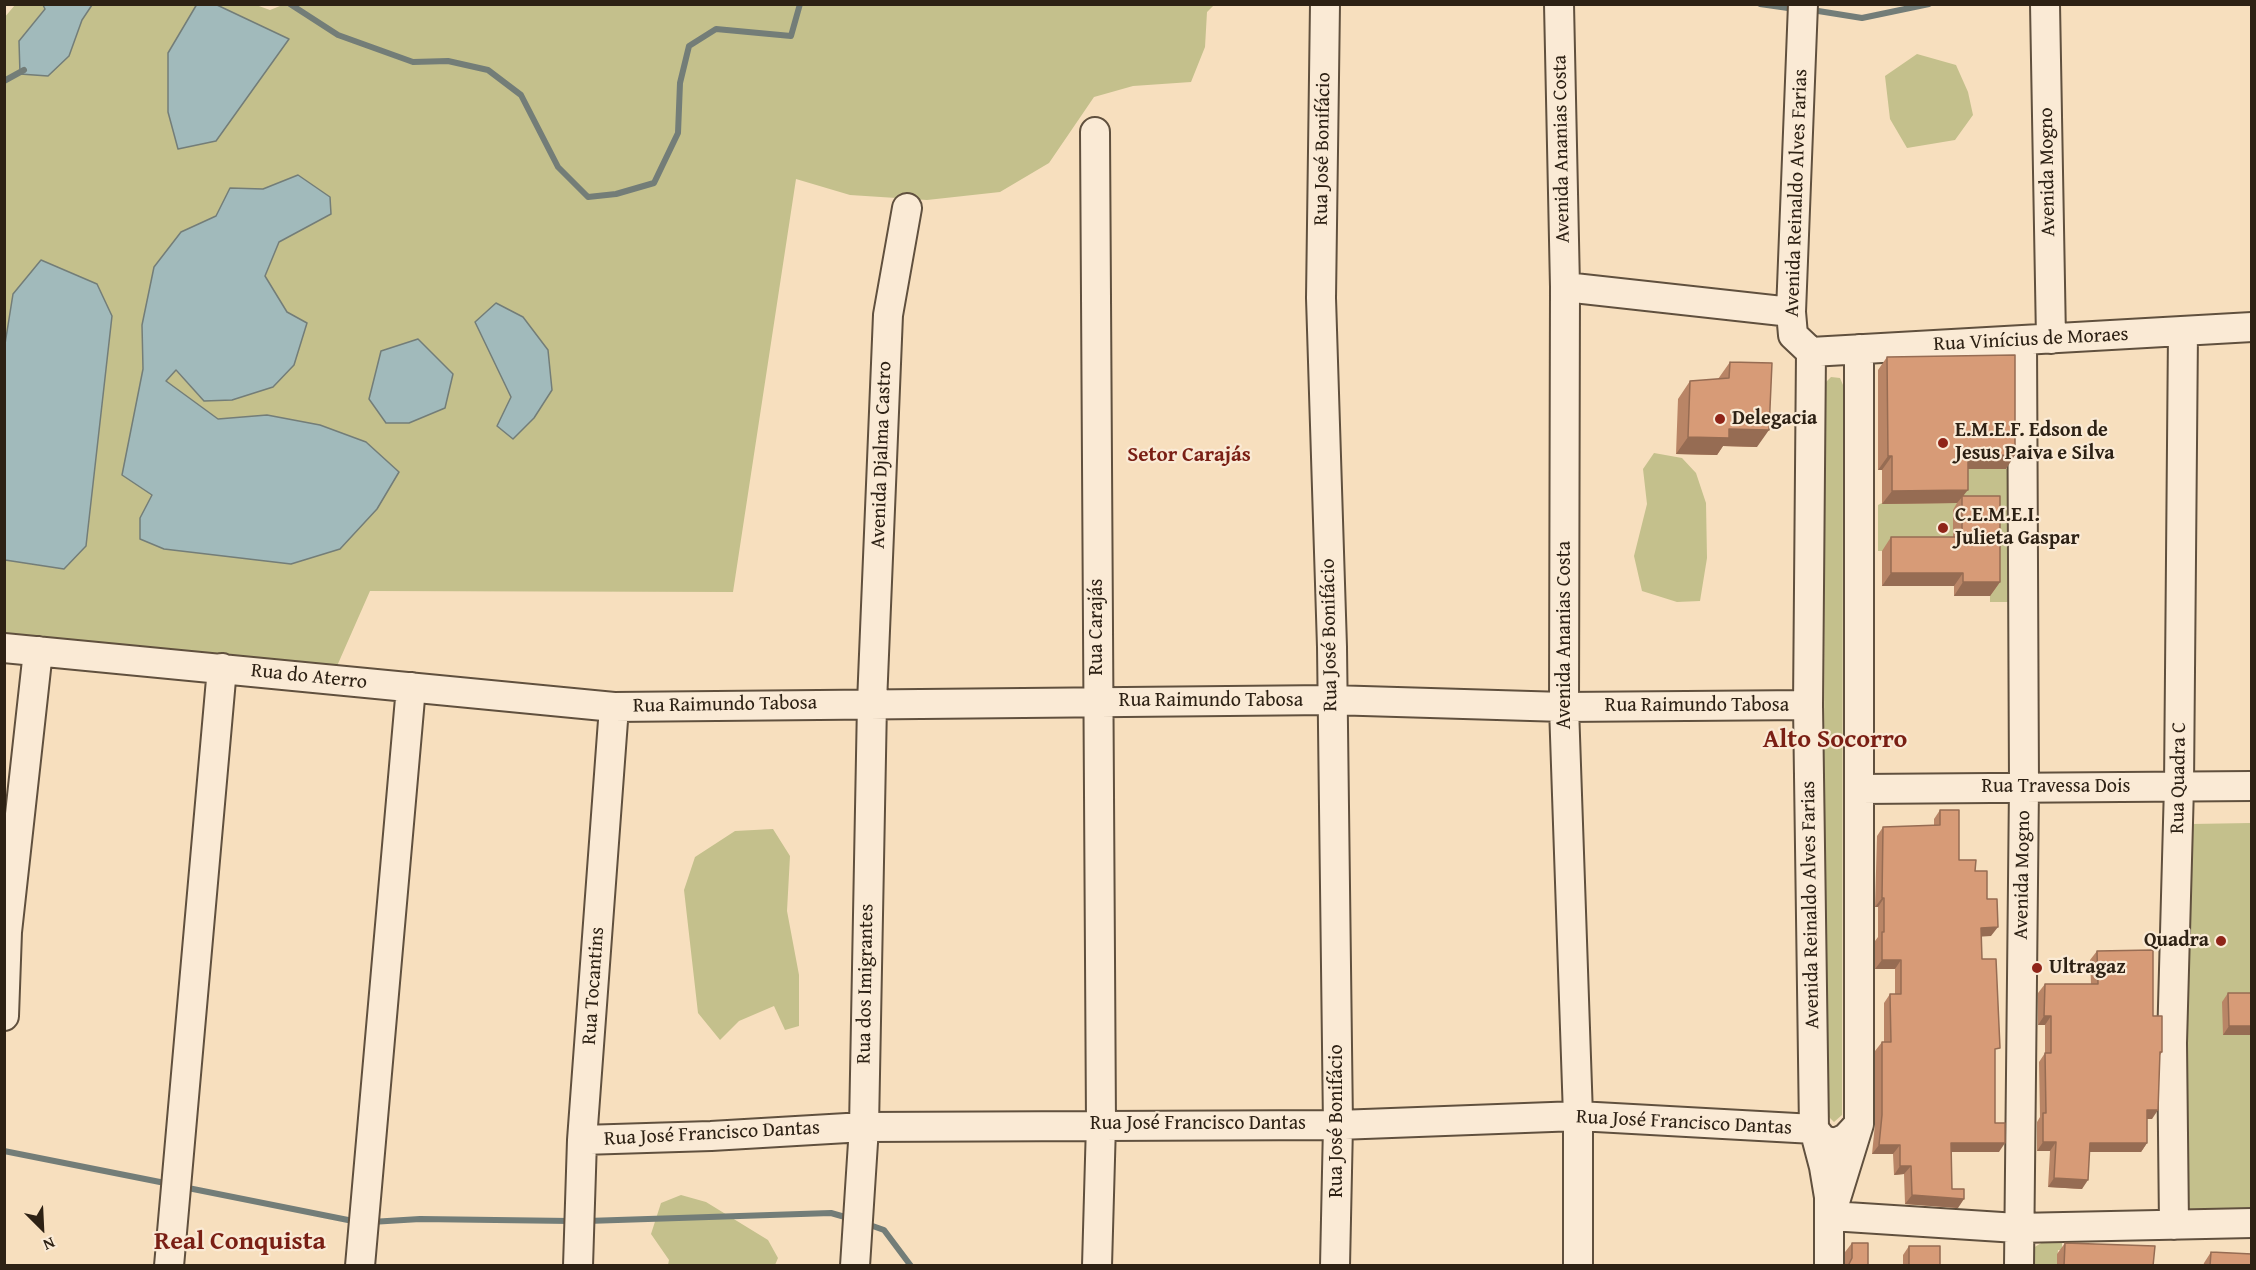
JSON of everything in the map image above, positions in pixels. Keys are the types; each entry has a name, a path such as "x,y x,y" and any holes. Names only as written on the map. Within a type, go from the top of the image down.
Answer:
{"street":[{"name":"Avenida Ananias Costa","path":"1559,4 1565,287 1564,707 1578,1116 1578,1266"},
{"name":"Avenida Mogno","path":"2045,4 2051,339"},
{"name":"Rua José Bonifácio","path":"1325,8 1321,298 1332,647 1330,700 1338,1125 1335,1266"},
{"name":"Avenida Reinaldo Alves Farias","path":"1803,17 1791,312 1793,335 1811,352 1808,705 1814,1130 1824,1167 1831,1216 1829,1266"},
{"name":"Rua Carajás","path":"1095,132 1101,1124 1097,1266"},
{"name":"Avenida Djalma Castro","path":"872,703 888,315 907,207"},
{"path":"1565,287 1791,312"},
{"name":"Rua Vinícius de Moraes","path":"1811,352 2252,327"},
{"name":"Rua Quadra C","path":"2174,1225 2172,1043 2179,786 2183,331"},
{"name":"Avenida Mogno","path":"2019,1266 2017,1228 2024,786 2022,340"},
{"name":"Avenida Reinaldo Alves Farias","path":"1831,1216 1859,1124 1859,349"},
{"name":"Rua do Aterro","path":"4,648 614,707"},
{"path":"4,1016 7,932 38,651"},
{"path":"169,1266 222,668"},
{"path":"361,1240 411,687"},
{"name":"Rua Raimundo Tabosa","path":"614,707 1330,700 1564,707 1808,705"},
{"name":"Rua dos Imigrantes","path":"855,1266 864,1127 872,703"},
{"name":"Rua Tocantins","path":"578,1266 582,1140 614,707"},
{"name":"Rua Travessa Dois","path":"1860,789 2252,786"},
{"name":"Rua José Francisco Dantas","path":"582,1140 711,1136 864,1127 1101,1124 1338,1125 1578,1116 1814,1130"},
{"path":"1814,1130 1823,1140 1835,1143 1846,1138 1859,1124"},
{"path":"1831,1216 2017,1228 2252,1223"}],"shaded area":[{"path":"285,4 1214,5 1207,12 1205,47 1191,82 1133,86 1094,97 1049,163 1000,192 927,200 850,195 796,179 733,592 370,591 337,666 5,636 5,560 64,569 13,294 5,344 4,18 15,5 43,5 45,8 19,41 20,74 69,56 82,20 92,5 197,5 168,53 168,112 178,149 289,39 217,5 256,5 270,10","holes":["298,175 279,242 265,277 287,312 204,401 175,370 165,381 218,419 267,415 366,442 399,473 140,518 152,495 142,325 181,232 216,216 230,189 263,189"]},
{"path":"1917,54 1956,65 1968,92 1973,115 1955,140 1907,148 1890,119 1885,76"},
{"path":"1831,377 1840,378 1843,385 1842,1115 1834,1122 1828,1116 1824,765 1825,383"},
{"path":"1654,453 1682,458 1696,473 1706,503 1707,558 1700,601 1677,602 1642,591 1634,556 1647,504 1643,469"},
{"path":"1948,469 2007,469 2008,602 1990,602 1990,510 1953,551 1878,551 1878,505"},
{"path":"2251,823 2251,1217 2194,1219 2183,1208 2181,1030 2191,824"},
{"path":"773,829 790,856 787,911 799,975 799,1026 785,1030 774,1006 739,1021 720,1040 698,1013 684,890 695,857 735,831"},
{"path":"681,1195 706,1202 768,1240 778,1258 775,1265 668,1265 669,1260 651,1234 661,1203"},
{"path":"2062,1241 2062,1250 2058,1250 2057,1265 2031,1266 2033,1248 2043,1242"}],"water":[{"path":"197,4 217,5 289,39 216,141 178,149 168,112 168,53"},
{"path":"43,5 92,5 82,20 69,56 48,76 20,74 19,41 45,9"},
{"path":"298,175 330,197 331,214 279,242 265,276 287,312 307,323 294,365 273,387 232,400 204,401 176,370 166,381 218,419 267,415 320,425 366,442 399,472 377,509 340,549 291,564 164,549 140,539 140,518 152,495 122,475 143,369 142,325 154,267 181,232 216,216 230,188 263,189"},
{"path":"41,260 97,284 112,316 86,546 64,569 5,560 5,344 13,294"},
{"path":"496,303 523,317 548,350 552,390 534,418 513,439 497,426 511,397 475,322"},
{"path":"418,339 453,374 445,408 409,423 386,423 369,399 381,351"}],"building":[{"name":"E.M.E.F. Edson de Jesus Paiva e Silva","path":"2015,355 2015,455 1968,456 1968,490 1892,491 1892,456 1888,456 1887,357"},
{"path":"1730,362 1772,363 1769,430 1729,429 1729,438 1688,437 1690,381 1729,378"},
{"path":"1962,496 2000,496 2000,582 1963,582 1963,573 1891,573 1891,537 1962,537"},
{"path":"1940,810 1959,810 1959,860 1976,860 1975,871 1987,871 1987,899 1997,899 1998,927 1981,928 1982,959 1996,959 2000,1048 1995,1049 1995,1123 2005,1123 2005,1143 1951,1143 1952,1189 1964,1189 1964,1199 1912,1195 1911,1166 1900,1166 1900,1145 1879,1145 1882,1115 1882,1042 1891,1042 1890,994 1901,994 1901,960 1882,960 1883,827 1940,825"},
{"path":"2153,950 2153,1016 2162,1016 2162,1052 2160,1052 2158,1110 2147,1110 2147,1143 2090,1143 2088,1180 2054,1178 2056,1142 2043,1142 2043,1113 2046,1113 2045,1053 2051,1053 2051,1016 2044,1016 2045,984 2098,984 2097,951"},
{"path":"2228,993 2252,993 2252,1026 2229,1026"},
{"path":"1852,1243 1868,1243 1868,1266 1848,1266 1852,1258"},
{"path":"2065,1243 2155,1246 2153,1266 2064,1266"},
{"path":"1909,1246 1940,1246 1940,1266 1909,1266"},
{"path":"2211,1252 2252,1254 2252,1266 2210,1266"}],"waterway":[{"path":"290,4 338,35 413,62 448,61 488,70 521,95 558,167 588,197 616,194 654,183 678,133 680,83 689,46 716,29 791,36 800,4"},
{"path":"1760,4 1795,9"},
{"path":"1812,10 1862,18 1929,4"},
{"path":"4,81 24,70"},
{"path":"4,1151 170,1184"},
{"path":"183,1187 358,1222"},
{"path":"587,1221 831,1213 852,1219"},
{"path":"371,1222 420,1219 571,1221"},
{"path":"864,1223 884,1230 911,1266"}],"place":[{"name":"Delegacia","path":"1720,419"},
{"name":"E.M.E.F. Edson de Jesus Paiva e Silva","path":"1943,443"},
{"name":"C.E.M.E.I. Julieta Gaspar","path":"1943,528"},
{"name":"Quadra","path":"2221,941"},
{"name":"Ultragaz","path":"2037,968"}],"district":[{"name":"Setor Carajás","path":"1189,456"},
{"name":"Alto Socorro","path":"1835,740"},
{"name":"Real Conquista","path":"240,1242"}]}
